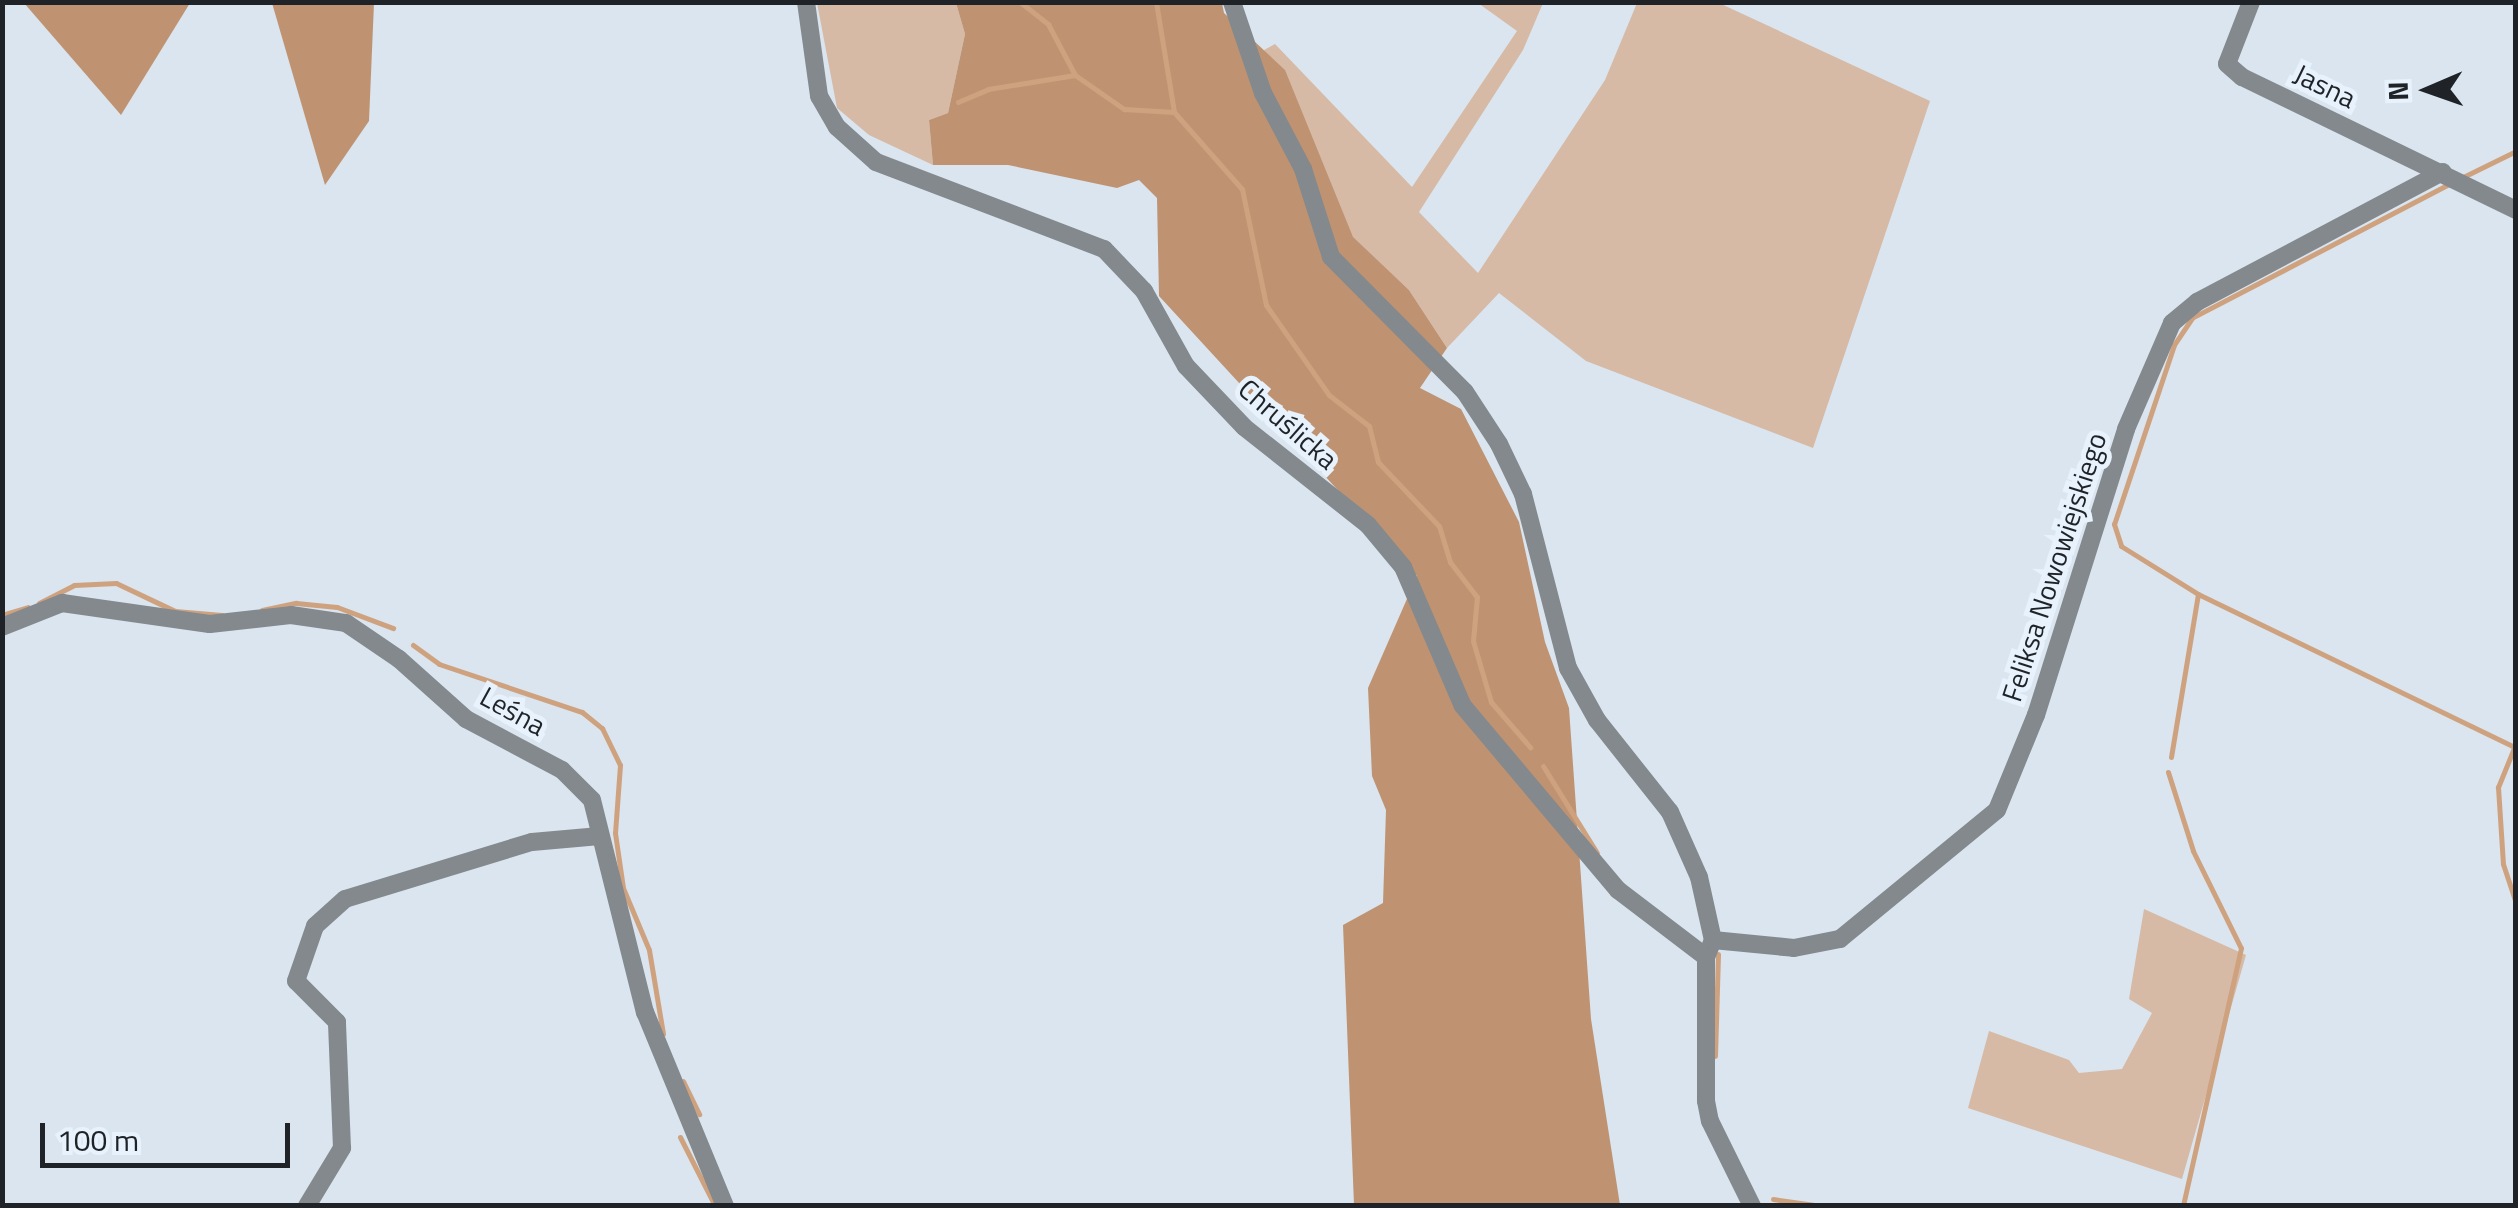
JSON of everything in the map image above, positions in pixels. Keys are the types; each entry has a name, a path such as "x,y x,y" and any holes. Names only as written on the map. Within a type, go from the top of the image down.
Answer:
{"street":[{"name":"Chruślicka","path":"806,2 819,96 837,128 876,162 1104,249 1144,291 1186,366 1244,427 1368,525 1403,567 1463,706 1618,890 1710,948"},
{"path":"1232,2 1263,93 1303,169 1331,257 1466,392 1499,444 1522,494 1568,668 1597,720 1670,812 1699,877 1710,948 1710,1122 1752,1206"},
{"name":"Jasna","path":"2251,2 2227,64 2516,210"},
{"name":"Feliksa Nowowiejskiego","path":"1710,948 1794,948 1840,939 1997,810 2036,714 2126,429 2172,323 2198,302 2450,176"},
{"name":"Leśna","path":"2,626 62,603 210,624 291,615 346,623 399,659 466,719 562,770 592,800 644,1012 725,1206"},
{"path":"307,1206 342,1148 337,1022 296,980 315,926 345,899 532,842 600,836"}],"shaded area":[{"path":"24,3 190,3 121,115"},
{"path":"272,3 374,3 369,121 325,185"},
{"path":"817,3 956,3 965,34 948,113 929,120 933,165 869,135 837,108"},
{"path":"956,3 1222,3 1224,13 1285,70 1353,237 1409,290 1447,348 1420,388 1461,409 1519,522 1545,642 1569,708 1591,1019 1620,1205 1354,1205 1343,925 1383,903 1386,810 1372,776 1368,688 1417,576 1159,296 1157,198 1139,180 1117,188 1008,165 933,165 929,120 948,113 965,34"},
{"path":"1478,3 1543,3 1523,50 1419,212 1478,273 1605,80 1637,3 1719,3 1930,101 1813,448 1586,361 1499,293 1447,348 1409,290 1353,238 1264,50 1275,44 1412,187 1517,31"},
{"path":"2144,909 2246,955 2182,1179 1968,1108 1989,1031 2069,1060 2079,1073 2122,1069 2152,1013 2129,999"}],"waterway":[{"path":"1020,2 1048,24 1075,75 1124,109 1174,112 1242,189 1266,305 1329,395 1369,426 1378,462 1439,526 1450,562 1477,597 1473,641 1491,702 1530,747"},
{"path":"1156,2 1174,112"},
{"path":"958,102 988,89 1075,75"},
{"path":"2463,177 2516,151"},
{"path":"2449,184 2192,318 2174,345 2114,524 2121,546 2198,594 2514,747"},
{"path":"39,603 74,585 116,583 175,611 222,615"},
{"path":"2171,757 2198,594"},
{"path":"262,610 296,603 337,607 393,628"},
{"path":"2,615 28,607"},
{"path":"413,645 439,664 582,712 602,728 620,765 615,833 623,888 649,950 663,1034"},
{"path":"2516,743 2498,787 2503,864 2516,903"},
{"path":"1543,766 1597,853"},
{"path":"2168,772 2193,851 2241,948 2183,1206"},
{"path":"1715,1056 1718,954"},
{"path":"683,1081 699,1114"},
{"path":"680,1137 715,1206"},
{"path":"1773,1199 1821,1206"}]}
